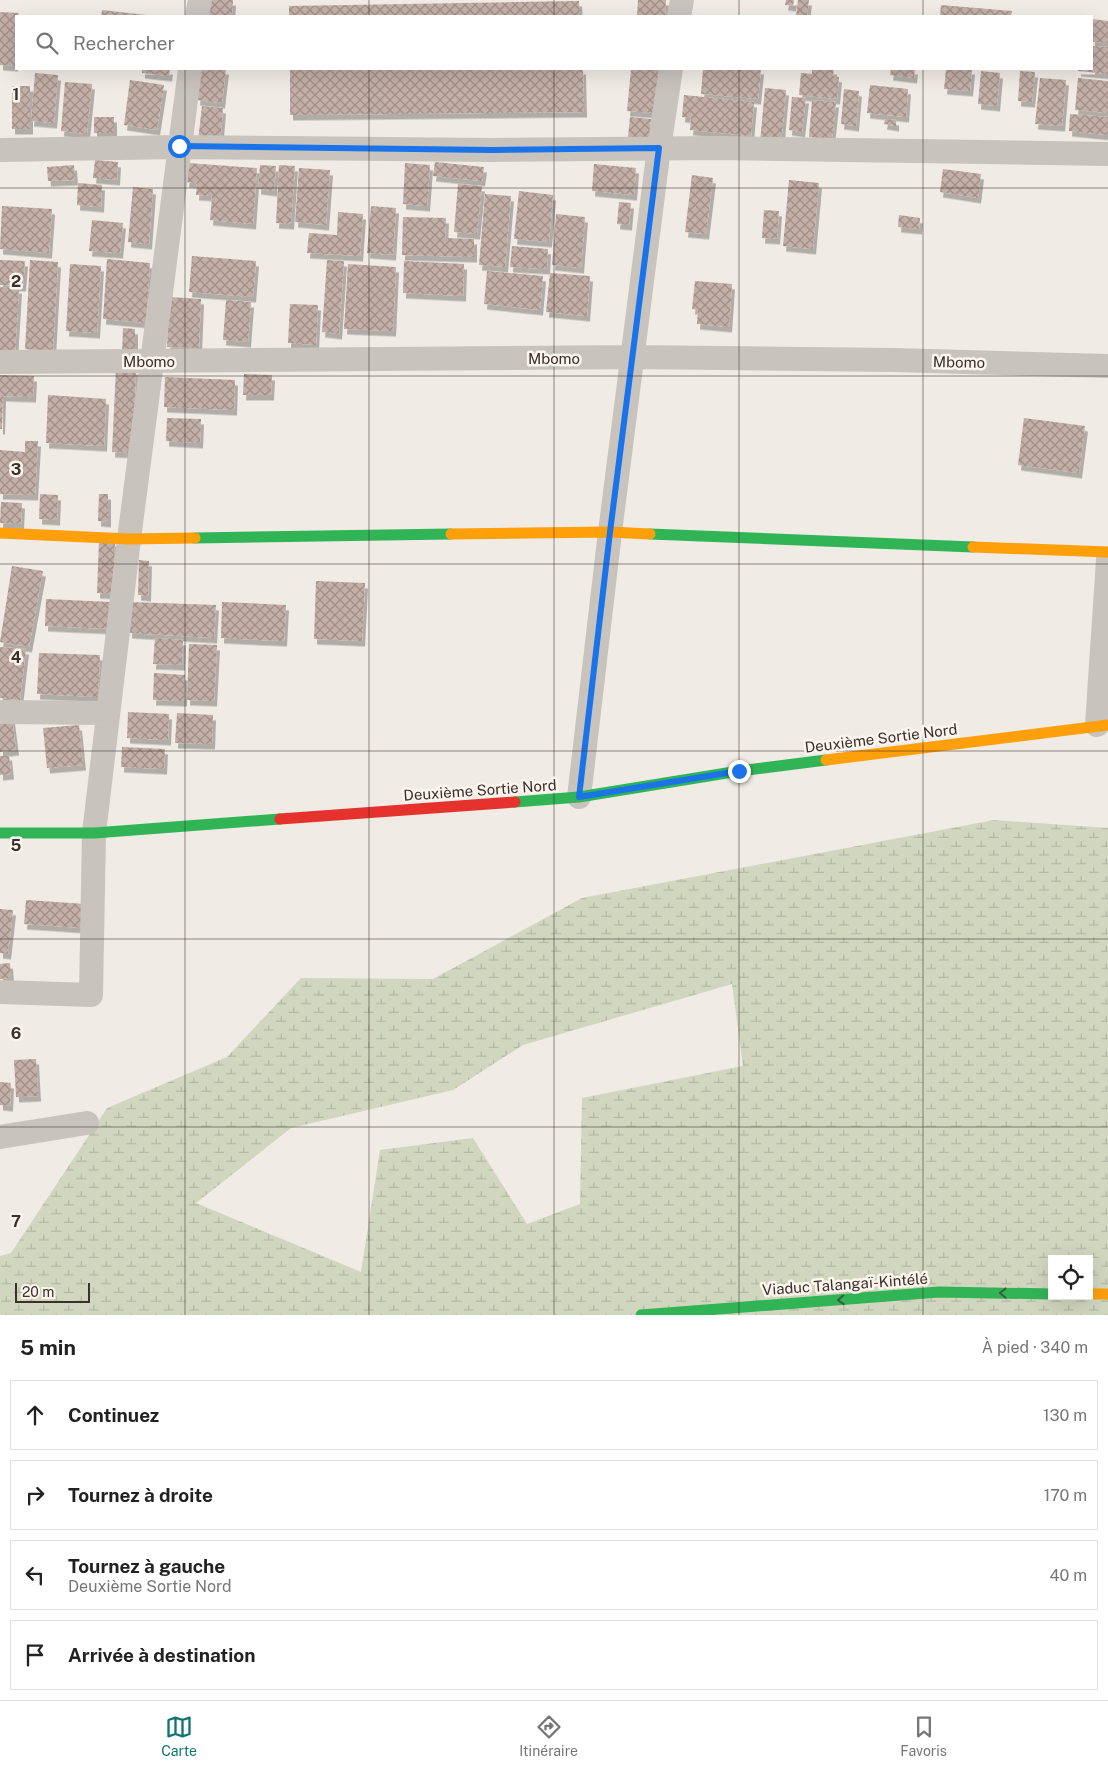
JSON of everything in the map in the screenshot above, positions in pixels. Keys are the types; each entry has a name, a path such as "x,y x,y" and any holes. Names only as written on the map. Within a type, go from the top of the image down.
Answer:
{"main road":[{"path":"0,533 129,539 610,532 1108,552"},
{"name":"Deuxième Sortie Nord","path":"0,833 94,833 579,797 739,771 1103,725"},
{"name":"Viaduc Talangaï-Kintélé","path":"641,1315 939,1292 1048,1294"},
{"path":"1093,1294 1108,1294"}],"street":[{"path":"197,15 200,0"},
{"path":"679,15 682,0"},
{"path":"0,992 91,995 94,833 107,713 190,70"},
{"path":"579,797 610,532 659,148 671,70"},
{"path":"0,150 179,146 492,150 731,148 1108,154"},
{"name":"Mbomo","path":"0,362 633,357 894,360 1108,366"},
{"path":"1103,725 1108,560"},
{"path":"0,712 107,713"},
{"path":"0,1137 87,1123"}],"green space":[{"path":"994,820 1108,828 1108,1315 0,1315 0,1256 11,1253 107,1108 227,1057 301,978 433,979 582,898","holes":["732,984 743,1066 582,1098 580,1204 527,1224 473,1138 380,1150 361,1272 196,1203 291,1128 453,1090 523,1045"]}],"building":[{"path":"208,0 233,0 232,15 206,15"},
{"path":"638,0 666,0 665,15 637,15"},
{"path":"786,0 794,0 793,6 785,5"},
{"path":"798,0 809,0 807,15 796,15"},
{"path":"579,1 580,15 289,15 289,6"},
{"path":"941,5 1012,11 1011,15 940,15"},
{"path":"102,10 146,15 101,15"},
{"path":"0,12 19,13 15,15 15,66 0,65"},
{"path":"1093,19 1108,21 1108,43 1093,42"},
{"path":"1093,46 1108,47 1108,74 1078,71 1093,70"},
{"path":"142,70 170,70 169,76 142,73"},
{"path":"200,70 226,70 222,103 197,100"},
{"path":"290,70 583,70 584,112 290,115"},
{"path":"631,70 659,70 655,113 627,111"},
{"path":"703,70 761,70 758,99 701,94"},
{"path":"812,70 834,70 833,76 839,77 837,99 799,95 801,73 812,74"},
{"path":"891,70 915,70 914,78 890,75"},
{"path":"946,70 972,70 970,91 944,89"},
{"path":"981,71 1000,73 997,106 978,104"},
{"path":"1020,71 1035,72 1032,102 1018,101"},
{"path":"35,73 58,75 54,123 31,121"},
{"path":"1040,78 1066,80 1062,126 1035,124"},
{"path":"1078,78 1108,81 1108,113 1075,110"},
{"path":"130,80 164,85 157,130 124,125"},
{"path":"65,82 92,84 87,134 61,131"},
{"path":"870,85 908,89 906,117 867,113"},
{"path":"12,86 30,86 30,129 12,129"},
{"path":"765,88 786,90 781,145 760,143"},
{"path":"844,89 859,91 856,126 841,124"},
{"path":"684,95 754,102 751,136 690,130 691,118 682,117"},
{"path":"792,97 806,98 802,132 789,130"},
{"path":"812,100 836,102 832,139 809,137"},
{"path":"202,106 223,108 220,144 198,141"},
{"path":"1070,114 1108,117 1108,135 1069,131"},
{"path":"94,117 114,117 114,133 94,133"},
{"path":"630,117 651,119 649,139 628,137"},
{"path":"885,119 896,120 896,126 884,124"},
{"path":"95,160 118,162 117,180 93,178"},
{"path":"435,162 484,167 482,181 433,176"},
{"path":"188,163 257,168 253,224 210,220 212,196 196,195 197,183 186,182"},
{"path":"405,163 430,165 427,206 403,204"},
{"path":"594,164 636,168 634,195 592,191"},
{"path":"74,165 75,180 48,181 47,167"},
{"path":"260,165 276,166 274,191 258,189"},
{"path":"279,165 295,166 291,224 276,223"},
{"path":"299,168 330,170 326,225 295,222"},
{"path":"943,169 981,174 978,198 940,192"},
{"path":"692,175 713,178 706,234 685,232"},
{"path":"789,180 819,183 813,249 783,246"},
{"path":"78,183 102,185 101,207 77,205"},
{"path":"458,184 482,186 477,234 454,232"},
{"path":"133,187 153,189 149,244 128,242"},
{"path":"519,191 553,195 549,242 514,239"},
{"path":"485,194 511,196 505,267 479,265"},
{"path":"619,202 631,203 629,225 617,224"},
{"path":"2,206 52,209 49,253 0,249"},
{"path":"371,206 396,208 393,255 367,253"},
{"path":"764,210 779,211 777,239 762,238"},
{"path":"338,212 363,214 360,256 307,253 309,233 337,235"},
{"path":"556,214 585,217 581,268 552,265"},
{"path":"899,215 920,218 919,229 898,227"},
{"path":"403,217 446,218 445,238 474,239 474,257 402,255"},
{"path":"92,220 123,223 120,253 89,251"},
{"path":"512,246 548,249 547,269 510,267"},
{"path":"192,256 256,261 253,297 189,292"},
{"path":"107,259 150,263 146,323 103,319"},
{"path":"0,260 25,261 23,286 0,285"},
{"path":"30,260 58,262 53,351 25,349"},
{"path":"327,260 344,261 339,334 322,332"},
{"path":"404,261 464,264 463,296 403,293"},
{"path":"70,264 101,266 97,333 66,331"},
{"path":"348,264 396,267 393,331 344,329"},
{"path":"487,271 543,276 540,310 484,304"},
{"path":"550,273 590,276 587,316 546,312"},
{"path":"695,281 732,284 729,327 697,324 698,310 692,309"},
{"path":"0,287 19,288 15,354 0,353"},
{"path":"169,297 201,299 199,348 167,347"},
{"path":"226,300 251,302 248,342 223,340"},
{"path":"290,304 318,305 316,345 288,343"},
{"path":"123,328 135,329 135,353 122,353"},
{"path":"116,368 136,369 133,453 112,452"},
{"path":"244,374 272,375 271,395 243,395"},
{"path":"0,375 34,376 33,397 3,396 2,429 0,429"},
{"path":"165,377 235,380 234,410 164,407"},
{"path":"48,395 106,399 104,446 46,443"},
{"path":"167,418 201,419 200,443 166,441"},
{"path":"1024,418 1085,426 1079,473 1018,465"},
{"path":"25,441 38,441 35,495 0,494 0,450 25,452"},
{"path":"40,494 58,495 57,520 39,519"},
{"path":"99,494 108,494 108,522 98,521"},
{"path":"1,502 22,503 21,524 0,523"},
{"path":"99,541 115,541 113,594 97,593"},
{"path":"139,560 149,561 148,596 138,595"},
{"path":"12,566 43,571 29,647 0,642"},
{"path":"316,581 365,583 362,641 314,639"},
{"path":"46,599 111,602 110,629 45,626"},
{"path":"130,602 216,605 214,638 129,633"},
{"path":"222,602 286,605 284,641 221,638"},
{"path":"155,638 183,640 182,665 153,664"},
{"path":"189,644 217,645 214,701 187,700"},
{"path":"0,647 26,649 20,700 0,698"},
{"path":"39,653 100,655 98,697 37,694"},
{"path":"154,673 185,675 184,701 153,700"},
{"path":"128,712 169,714 168,740 127,738"},
{"path":"177,713 213,715 212,744 175,743"},
{"path":"12,718 16,750 0,752 0,719"},
{"path":"79,725 83,765 47,768 43,728"},
{"path":"122,747 165,749 164,769 121,767"},
{"path":"9,755 11,774 0,775 0,756"},
{"path":"26,900 85,904 83,928 24,924"},
{"path":"0,909 13,910 8,954 0,953"},
{"path":"10,963 11,978 0,979 0,964"},
{"path":"36,1059 38,1096 16,1097 14,1060"},
{"path":"0,1082 11,1083 10,1106 0,1105"}],"traffic: fast":[{"path":"195,538 451,534"},
{"path":"650,534 973,547"},
{"path":"515,802 579,797 739,771 826,760"},
{"path":"0,833 94,833 280,819"},
{"path":"641,1315 939,1292 1048,1294"}],"traffic: slow":[{"path":"451,534 610,532 650,534"},
{"path":"0,533 129,539 195,538"},
{"path":"973,547 1108,552"},
{"path":"826,760 1108,725"},
{"path":"1093,1294 1108,1294"}],"traffic: jam":[{"path":"280,819 515,802"}],"route":[{"path":"179,146 492,150 659,148 610,532 579,797 739,771"}]}
